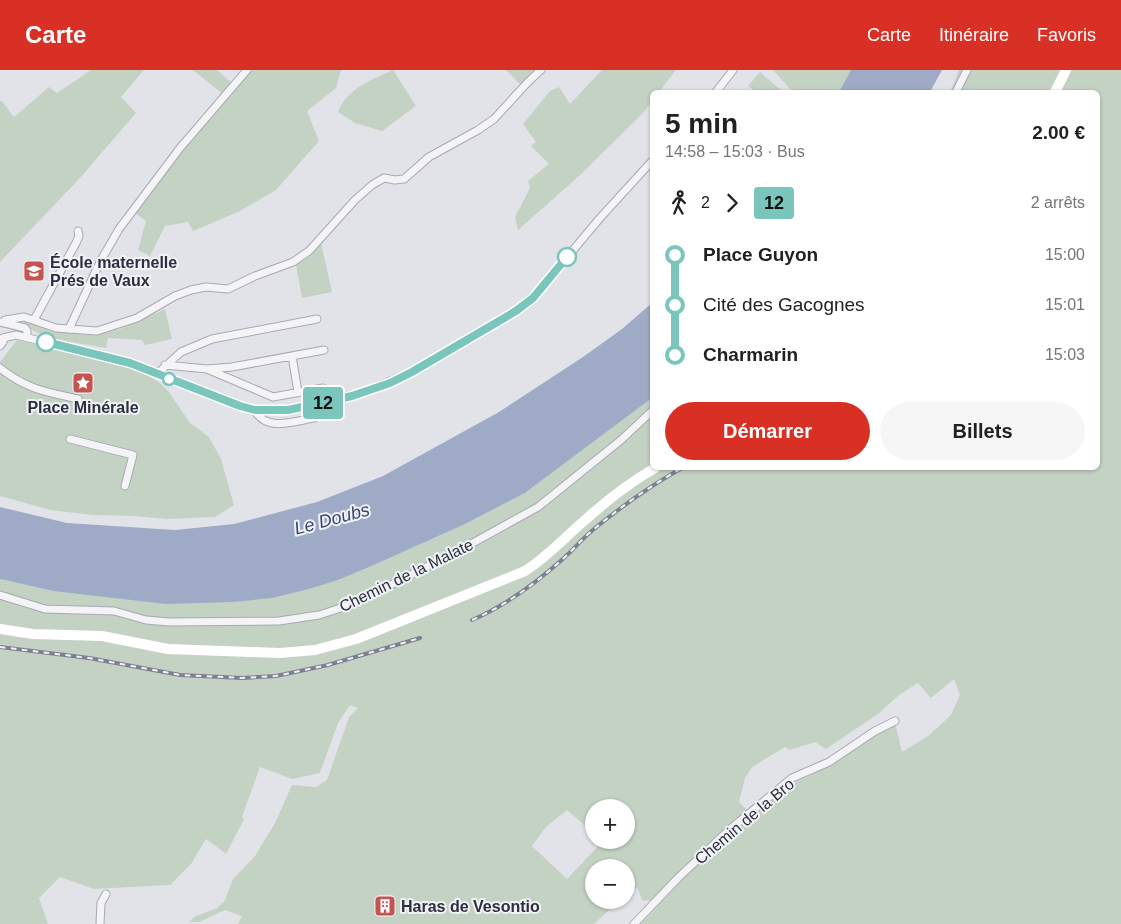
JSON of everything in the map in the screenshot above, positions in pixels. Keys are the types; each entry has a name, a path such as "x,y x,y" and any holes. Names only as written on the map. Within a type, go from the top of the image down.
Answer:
{"main road":[{"path":"1056,90 1066,70"},
{"path":"0,629 33,634 102,636 168,649 280,653 328,647 356,639 525,571 547,555 625,486 652,470"}],"street":[{"path":"69,329 98,266 119,229 180,148 247,70"},
{"path":"2,323 8,318 20,317 56,328 96,331 137,318 175,296 191,290 206,287 228,289 255,276 293,262 309,251 355,200 372,185 384,178 404,179 429,157 478,130 494,119 541,70"},
{"path":"718,90 733,70"},
{"path":"957,90 967,70"},
{"path":"0,346 3,342 2,336 16,335 130,363 240,406 255,410 288,410 321,404 367,391 412,372 516,311 533,298 600,218 650,163"},
{"path":"34,320 80,236 78,231"},
{"path":"157,374 181,352 212,338 317,319"},
{"path":"2,323 26,330 27,338"},
{"path":"165,365 207,369 232,367 324,350"},
{"path":"292,356 298,392"},
{"path":"0,368 14,380 34,389 78,399"},
{"path":"207,369 273,397 323,388"},
{"path":"255,410 265,422 277,424 314,418"},
{"name":"Chemin de la Malate","path":"0,595 45,609 114,611 146,620 169,622 279,621 319,616 353,604 460,550 538,507 621,440 650,413"},
{"path":"70,439 133,456 125,486"},
{"name":"Chemin de la Bro","path":"634,924 679,876 728,831 792,778 829,762 875,731 895,721"},
{"path":"100,924 102,903 106,894"}],"green space":[{"path":"91,70 144,70 121,97 136,113 79,179 0,262 0,101 2,101 14,117 49,87 57,93"},
{"path":"193,70 217,70 234,85 248,70 341,70 336,88 307,111 319,141 276,190 240,211 193,231 188,222 165,226 150,256 138,250 146,221 135,213 225,96"},
{"path":"393,70 416,106 382,131 355,123 338,112 347,97 354,91 369,81"},
{"path":"506,70 536,70 520,84"},
{"path":"602,70 676,70 661,90 650,90 650,104 643,113 579,176 518,230 515,217 530,188 528,181 549,164 531,146 536,142 523,124 550,91 559,87 570,104"},
{"path":"773,70 851,70 840,90 791,90"},
{"path":"959,70 1121,70 1121,924 641,924 682,880 735,829 796,782 830,766 895,723 902,752 928,736 951,715 960,695 954,679 931,698 918,683 899,695 878,714 826,749 815,742 790,750 785,747 752,767 745,778 739,802 748,811 728,826 653,901 642,900 638,889 635,888 635,859 586,859 595,849 635,849 635,799 585,799 585,825 567,810 546,827 532,846 567,879 585,860 585,909 610,909 594,924 238,924 242,916 225,910 199,922 189,922 194,917 217,908 224,902 233,879 255,856 275,823 292,785 316,787 327,780 349,717 358,708 350,705 338,723 320,773 292,779 260,767 242,817 244,819 226,854 206,839 191,864 170,885 94,889 60,877 39,898 48,924 0,924 0,579 53,591 376,564 463,525 525,493 650,399 650,470 1100,470 1100,90 951,90"},
{"path":"760,72 781,90 753,90 748,86"},
{"path":"321,243 332,292 302,298 296,265 309,257"},
{"path":"165,309 172,339 145,345 142,340 108,338 106,348 80,344 43,335 23,324 24,321 50,331 90,335 120,329"},
{"path":"17,340 124,366 149,376 160,383 169,392 190,423 209,437 221,459 234,505 215,517 168,519 92,515 50,510 0,496 0,362"}],"water":[{"path":"851,70 942,70 931,90 840,90"},
{"name":"Le Doubs","path":"650,305 650,399 525,493 463,525 338,580 272,598 233,602 166,604 53,591 0,579 0,507 67,523 175,530 234,524 317,502 383,476 499,412 622,329"}],"railway":[{"path":"472,620 497,608 521,593 568,555 590,532 615,512 647,489 679,470"},
{"path":"0,647 89,658 180,675 242,678 276,676 328,665 420,638"}],"bus line":[{"name":"12","path":"46,342 130,363 240,406 255,410 288,410 352,396 390,383 412,372 516,311 533,298 567,257"}],"place":[{"name":"École maternelle Prés de Vaux","path":"34,271"},
{"name":"Place Minérale","path":"83,383"},
{"name":"Haras de Vesontio","path":"385,906"}]}
